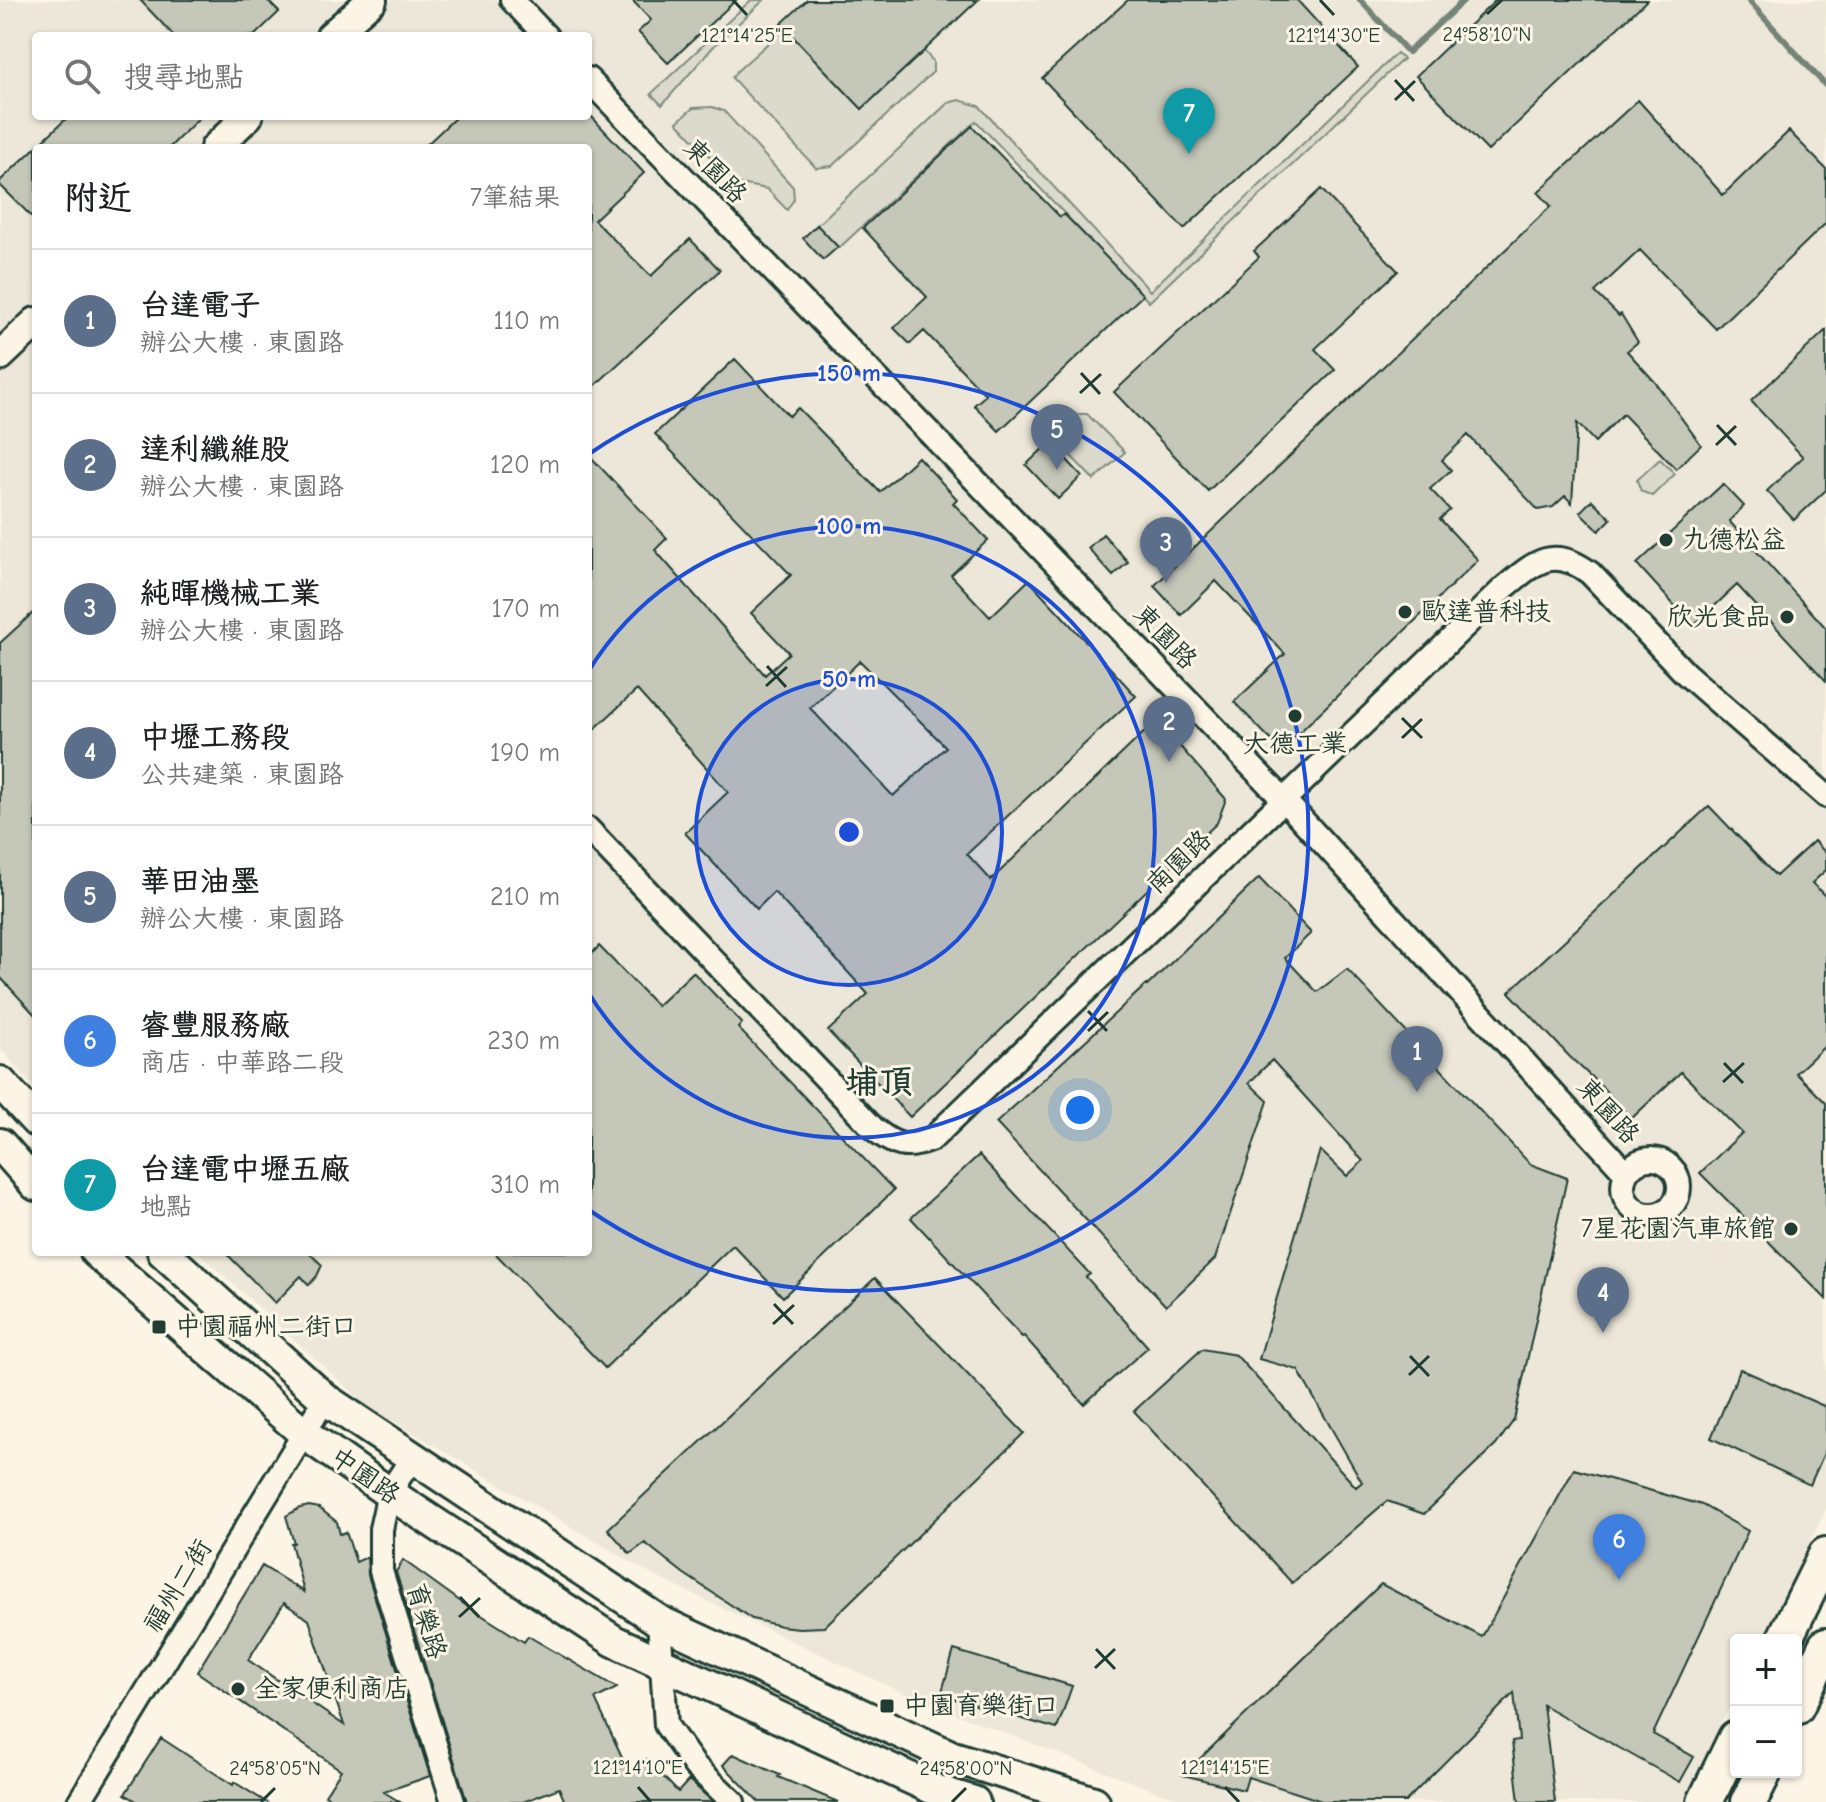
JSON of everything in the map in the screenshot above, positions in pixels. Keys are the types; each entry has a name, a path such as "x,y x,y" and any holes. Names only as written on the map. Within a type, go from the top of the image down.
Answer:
{"main road":[{"path":"0,1082 32,1117"},
{"path":"0,1144 32,1180"},
{"name":"中園路","path":"101,1256 305,1434 614,1641 938,1791 974,1802"},
{"name":"中園路","path":"167,1256 325,1399 659,1621 953,1757 1094,1802"},
{"path":"1787,1634 1826,1555"},
{"path":"1796,1706 1826,1646"},
{"path":"1705,1802 1730,1750"},
{"path":"1749,1802 1761,1778"}],"street":[{"path":"336,32 372,0"},
{"path":"512,0 542,32"},
{"name":"東園路","path":"592,83 1284,800 1626,1173"},
{"path":"219,144 244,120"},
{"path":"0,356 32,326"},
{"name":"南園路","path":"592,833 874,1129 886,1139 903,1146 919,1145 932,1139 1504,588 1543,560 1566,559 1578,563 1590,573 1685,673 1826,796"},
{"name":"福州二街","path":"79,1802 325,1399"},
{"name":"育樂路","path":"412,1458 389,1493 381,1529 381,1571 453,1802"},
{"path":"659,1621 666,1725 695,1766 733,1802"}],"shaded area":[{"path":"0,0 1826,0 1826,1509 1765,1634 1730,1634 1730,1705 1683,1802 1192,1802 1161,1793 911,1697 654,1576 366,1405 202,1256 592,1256 592,144 32,144 32,1085 0,1049"},
{"path":"751,0 764,0 714,46 662,105 651,94"},
{"path":"785,28 862,109 924,51 933,61 933,72 832,166 816,168 732,78"},
{"path":"1397,53 1403,59 1149,302 976,121 839,248 817,225 948,103 959,100 979,106 1150,291"},
{"path":"712,107 724,111 793,187 794,199 787,210 767,189 735,183 677,122 693,108"},
{"path":"1078,414 1087,414 1125,452 1094,480 1053,437"},
{"path":"1660,459 1675,474 1652,496 1641,491 1637,480"}],"building":[{"path":"140,0 267,0 279,12 258,32 170,32"},
{"path":"632,0 736,0 668,63 638,32 651,20"},
{"path":"807,0 978,0 862,109 781,24"},
{"path":"1128,0 1297,0 1358,67 1184,229 1042,78"},
{"path":"1496,0 1647,0 1488,151 1416,76"},
{"path":"1638,100 1723,195 1789,131 1826,169 1826,223 1716,329 1640,250 1595,292 1619,316 1621,314 1638,342 1627,351 1655,382 1701,445 1676,469 1623,414 1595,442 1577,423 1572,503 1565,496 1553,507 1538,510 1468,435 1442,460 1451,470 1430,489 1450,510 1440,519 1478,560 1281,750 1234,702 1285,654 1216,581 1181,615 1154,586 1551,206 1538,192"},
{"path":"592,117 644,173 594,220 651,276 690,239 720,270 592,388 592,144 427,144 453,120 592,120"},
{"path":"65,120 197,120 173,144 39,144"},
{"path":"972,126 1060,217 1064,214 1143,295 999,431 974,405 986,395 924,331 910,344 894,328 927,297 863,228"},
{"path":"32,151 32,217 0,185 0,181"},
{"path":"1321,189 1398,271 1315,349 1335,370 1208,491 1114,392 1259,257 1254,251"},
{"path":"817,225 838,247 823,260 803,238"},
{"path":"1826,330 1826,490 1794,520 1767,491 1803,457 1751,401"},
{"path":"735,359 789,416 798,408 880,492 918,457 957,499 953,503 988,540 951,575 990,617 1029,580 1136,696 967,854 991,880 1157,720 1226,799 1217,823 910,1117 828,1031 868,994 774,892 757,909 685,833 728,792 637,690 592,731 592,458 667,538 655,550 765,675 789,653 751,613 791,575 655,434","holes":["860,661 946,747 893,796 810,708"]},
{"path":"1050,442 1082,476 1058,499 1026,465"},
{"path":"1723,484 1744,506 1729,521 1826,628 1826,681 1737,585 1693,626 1637,564"},
{"path":"1592,500 1611,519 1599,531 1580,512"},
{"path":"1103,534 1128,562 1113,576 1088,548"},
{"path":"32,614 32,1012 0,977 0,643"},
{"path":"1709,806 1776,876 1814,841 1826,853 1826,870 1812,883 1826,897 1826,1045 1796,1073 1826,1103 1826,1299 1700,1173 1742,1133 1681,1072 1631,1119 1509,992"},
{"path":"1259,878 1311,933 1285,958 1317,992 1347,969 1530,1164 1567,1178 1514,1420 1496,1445 1424,1514 1387,1501 1292,1583 1134,1411 1202,1349 1236,1355 1356,1487 1362,1482 1298,1370 1259,1359 1320,1150 1347,1176 1363,1161 1272,1060 1249,1083 1268,1101 1215,1259 1166,1306 996,1123 1147,986"},
{"path":"599,946 657,1006 693,972 742,1023 738,1028 894,1190 783,1297 733,1245 605,1368 498,1256 592,1256 592,954"},
{"path":"979,1155 1090,1274 1086,1277 1148,1347 1084,1404 911,1218"},
{"path":"229,1256 312,1256 322,1265 309,1285 301,1276 275,1303"},
{"path":"875,1278 1024,1433 824,1627 781,1626 752,1619 683,1573 645,1543 630,1554 608,1529"},
{"path":"1740,1369 1826,1407 1826,1449 1810,1485 1711,1438"},
{"path":"1574,1469 1702,1505 1748,1531 1653,1734 1694,1757 1680,1782 1543,1705 1555,1802 1519,1802 1512,1741 1519,1740 1514,1693 1405,1802 1325,1802 1248,1777 1244,1790 1183,1775 1381,1584 1482,1637"},
{"path":"300,1508 319,1508 337,1522 340,1534 346,1532 356,1562 367,1557 368,1575 430,1776 384,1792 400,1802 336,1802 325,1795 341,1770 197,1672 262,1566 304,1592 286,1516","holes":["284,1603 309,1620 344,1725 248,1660"]},
{"path":"403,1560 524,1642 528,1636 617,1688 595,1699 630,1774 646,1759 678,1792 689,1780 713,1802 565,1802 559,1788 523,1802 467,1802 396,1572"},
{"path":"954,1650 1072,1686 1057,1729 941,1695"},
{"path":"161,1738 233,1785 234,1782 266,1802 138,1802 125,1794"},
{"path":"733,1754 838,1802 759,1802 723,1765"}],"waterway":[{"path":"1360,0 1408,52 1464,0"},
{"path":"1748,0 1826,86"}],"place":[{"name":"台達電中壢五廠","path":"1189,154"},
{"name":"華田油墨","path":"1057,470"},
{"name":"九德松益","path":"1666,540"},
{"name":"純暉機械工業","path":"1166,583"},
{"name":"歐達普科技","path":"1405,612"},
{"name":"欣光食品","path":"1787,617"},
{"name":"大德工業","path":"1295,716"},
{"name":"達利纖維股","path":"1169,762"},
{"name":"台達電子","path":"1417,1092"},
{"name":"7星花園汽車旅館","path":"1791,1229"},
{"name":"中園福州二街口","path":"159,1327"},
{"name":"中壢工務段","path":"1603,1333"},
{"name":"睿豐服務廠","path":"1619,1580"},
{"name":"全家便利商店","path":"238,1689"},
{"name":"中園育樂街口","path":"887,1706"}],"district":[{"name":"埔頂","path":"879,1082"}]}
